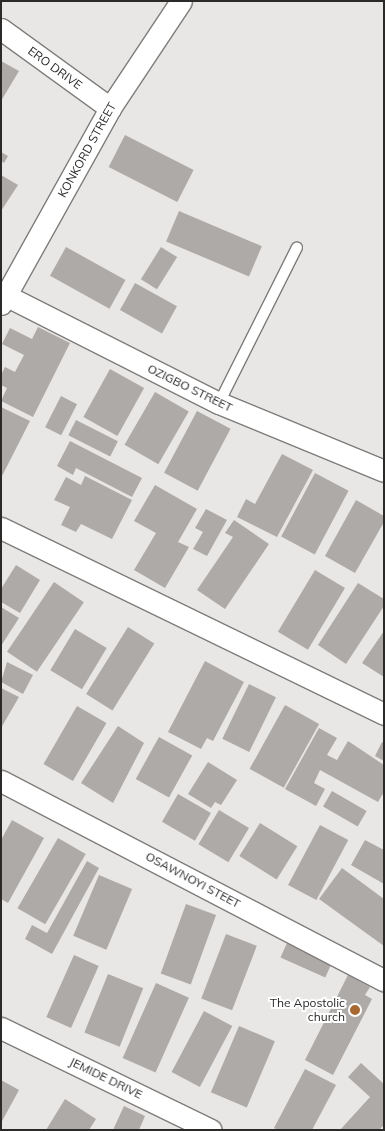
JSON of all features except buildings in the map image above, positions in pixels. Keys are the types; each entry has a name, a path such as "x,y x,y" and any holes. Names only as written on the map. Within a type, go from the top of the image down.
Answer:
{"street":[{"name":"KONKORD STREET","path":"3,297 110,108 181,1"},
{"name":"ERO DRIVE","path":"1,29 110,108"},
{"name":"OZIGBO STREET","path":"3,297 219,403 384,471"},
{"path":"1,528 384,714"},
{"name":"OSAWNOYI STEET","path":"1,781 384,980"},
{"name":"JEMIDE DRIVE","path":"1,1028 211,1130"}],"lane":[{"path":"219,403 297,247"}],"place":[{"name":"The Apostolic church","path":"355,1010"}]}
